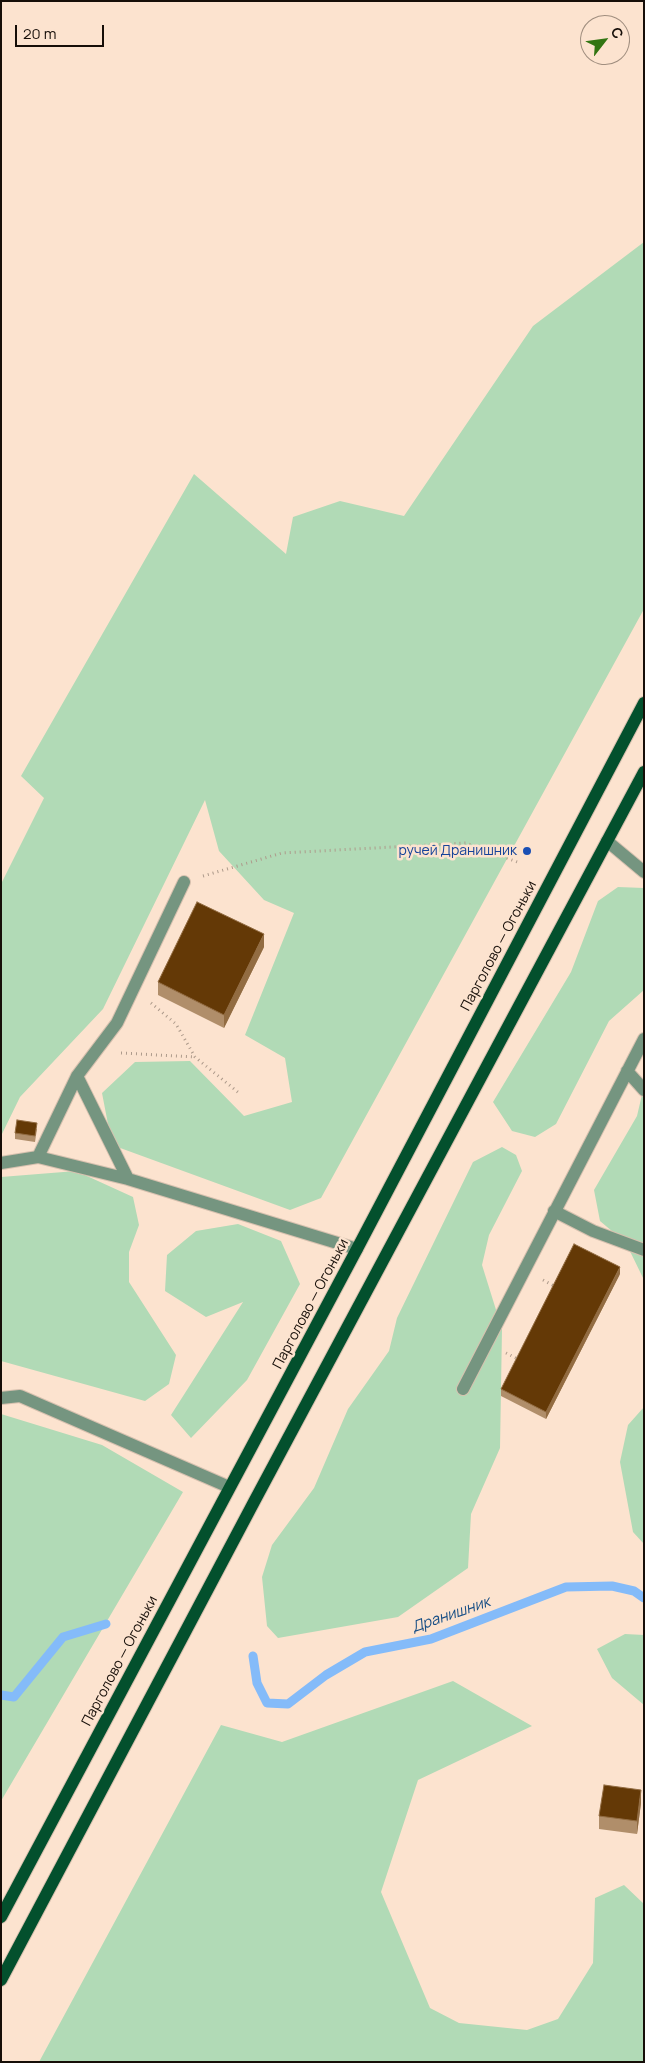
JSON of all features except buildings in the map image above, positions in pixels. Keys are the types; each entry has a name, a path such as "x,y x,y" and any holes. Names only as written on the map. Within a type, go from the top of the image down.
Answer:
{"main road":[{"name":"Парголово — Огоньки","path":"1,1918 357,1249 644,703"},
{"path":"1,1980 250,1508 644,772"}],"lane":[{"path":"607,841 644,872"},
{"path":"38,1157 77,1076 116,1023 184,882"},
{"path":"463,1389 644,1039"},
{"path":"627,1071 644,1090"},
{"path":"77,1076 128,1179"},
{"path":"1,1163 38,1157 128,1179 357,1249"},
{"path":"554,1211 593,1231 644,1250"},
{"path":"1,1398 20,1396 229,1487"}],"path":[{"path":"184,882 282,853 466,843 520,863"},
{"path":"134,988 176,1024 195,1057 239,1093"},
{"path":"95,1052 195,1057"}],"green space":[{"path":"644,242 644,609 321,1198 290,1210 112,1145 102,1093 135,1062 190,1061 244,1116 292,1102 285,1058 245,1035 294,913 264,900 219,851 205,800 103,1009 20,1097 1,1136 1,884 44,798 21,776 194,474 286,554 293,517 340,501 404,516 533,326"},
{"path":"618,887 644,888 644,990 609,1021 556,1124 535,1137 512,1131 493,1102 571,972 598,901"},
{"path":"644,1086 644,1280 626,1243 600,1221 594,1190 637,1116"},
{"path":"502,1147 516,1155 522,1171 489,1235 482,1265 502,1329 500,1448 471,1514 468,1568 398,1617 278,1638 267,1626 262,1577 272,1545 314,1488 348,1409 389,1351 397,1318 473,1162"},
{"path":"76,1171 133,1197 139,1225 129,1252 129,1282 176,1355 169,1384 145,1401 1,1361 1,1177"},
{"path":"238,1224 281,1241 300,1284 247,1380 191,1438 171,1415 243,1302 206,1317 165,1291 167,1255 196,1231"},
{"path":"644,1407 644,1544 633,1532 620,1462 628,1425"},
{"path":"1,1414 102,1445 183,1492 1,1801"},
{"path":"625,1634 644,1635 644,1705 612,1678 597,1649"},
{"path":"453,1681 532,1726 418,1780 381,1892 430,2008 459,2023 527,2030 558,2019 593,1963 595,1898 624,1885 644,1904 644,2062 39,2062 221,1725 282,1742"}],"waterway":[{"name":"Дранишник","path":"253,1656 257,1683 267,1703 288,1704 326,1675 365,1652 431,1639 566,1587 612,1586 634,1591 644,1598"},
{"name":"Дранишник","path":"1,1695 14,1697 63,1637 106,1624"}],"place":[{"name":"ручей Дранишник","path":"527,851"}]}
